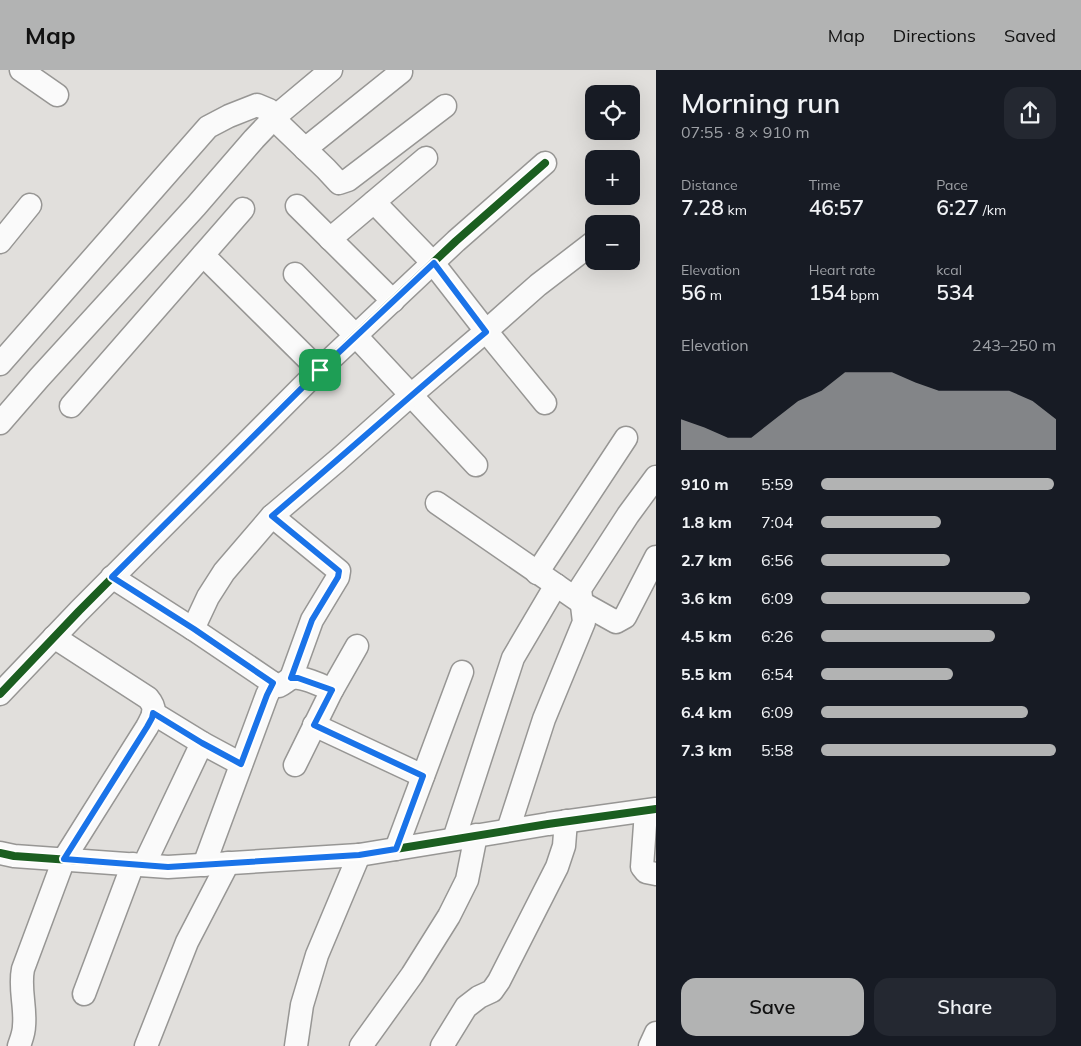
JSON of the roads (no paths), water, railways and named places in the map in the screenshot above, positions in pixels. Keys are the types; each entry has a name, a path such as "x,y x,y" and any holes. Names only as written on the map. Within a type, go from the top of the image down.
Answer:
{"street":[{"path":"21,70 57,95"},
{"path":"0,423 196,206 236,159 275,118 331,70"},
{"path":"305,149 401,72"},
{"path":"0,364 208,127 256,105 269,110 339,183 348,180 445,106"},
{"path":"330,239 426,158"},
{"path":"0,694 112,577 320,370 463,235 545,163"},
{"path":"374,202 434,263 486,332 545,403"},
{"path":"0,242 30,205"},
{"path":"297,206 393,301"},
{"path":"71,406 243,209"},
{"path":"194,629 208,597 224,572 272,516 538,285 585,249"},
{"path":"203,255 320,370"},
{"path":"295,274 356,336 476,465"},
{"path":"537,573 626,438"},
{"path":"508,830 544,719 584,622 580,589 628,515 656,477"},
{"path":"437,503 582,603 616,622 626,617 656,556"},
{"path":"204,865 267,695 282,680 312,620 338,577 339,571 272,516"},
{"path":"112,577 194,629 282,680 298,678 332,690"},
{"path":"454,839 513,658 556,585"},
{"path":"19,1046 24,1026 11,983 20,980 64,859 152,718 154,705 148,698 54,637"},
{"path":"295,766 332,690 357,646"},
{"path":"396,849 462,672"},
{"path":"153,713 241,764"},
{"path":"314,725 423,776"},
{"path":"84,994 139,865 202,743"},
{"path":"0,853 14,856 168,867 359,855 566,821 651,810 642,867 646,872 656,874"},
{"path":"442,1046 466,1007 479,997 492,991 499,981 557,867 564,846 566,821"},
{"path":"361,1046 412,975 449,916 467,880 476,835"},
{"path":"296,1046 302,1005 317,956 359,855"},
{"path":"146,1046 187,942 228,863"},
{"path":"650,1046 656,1033"}]}
